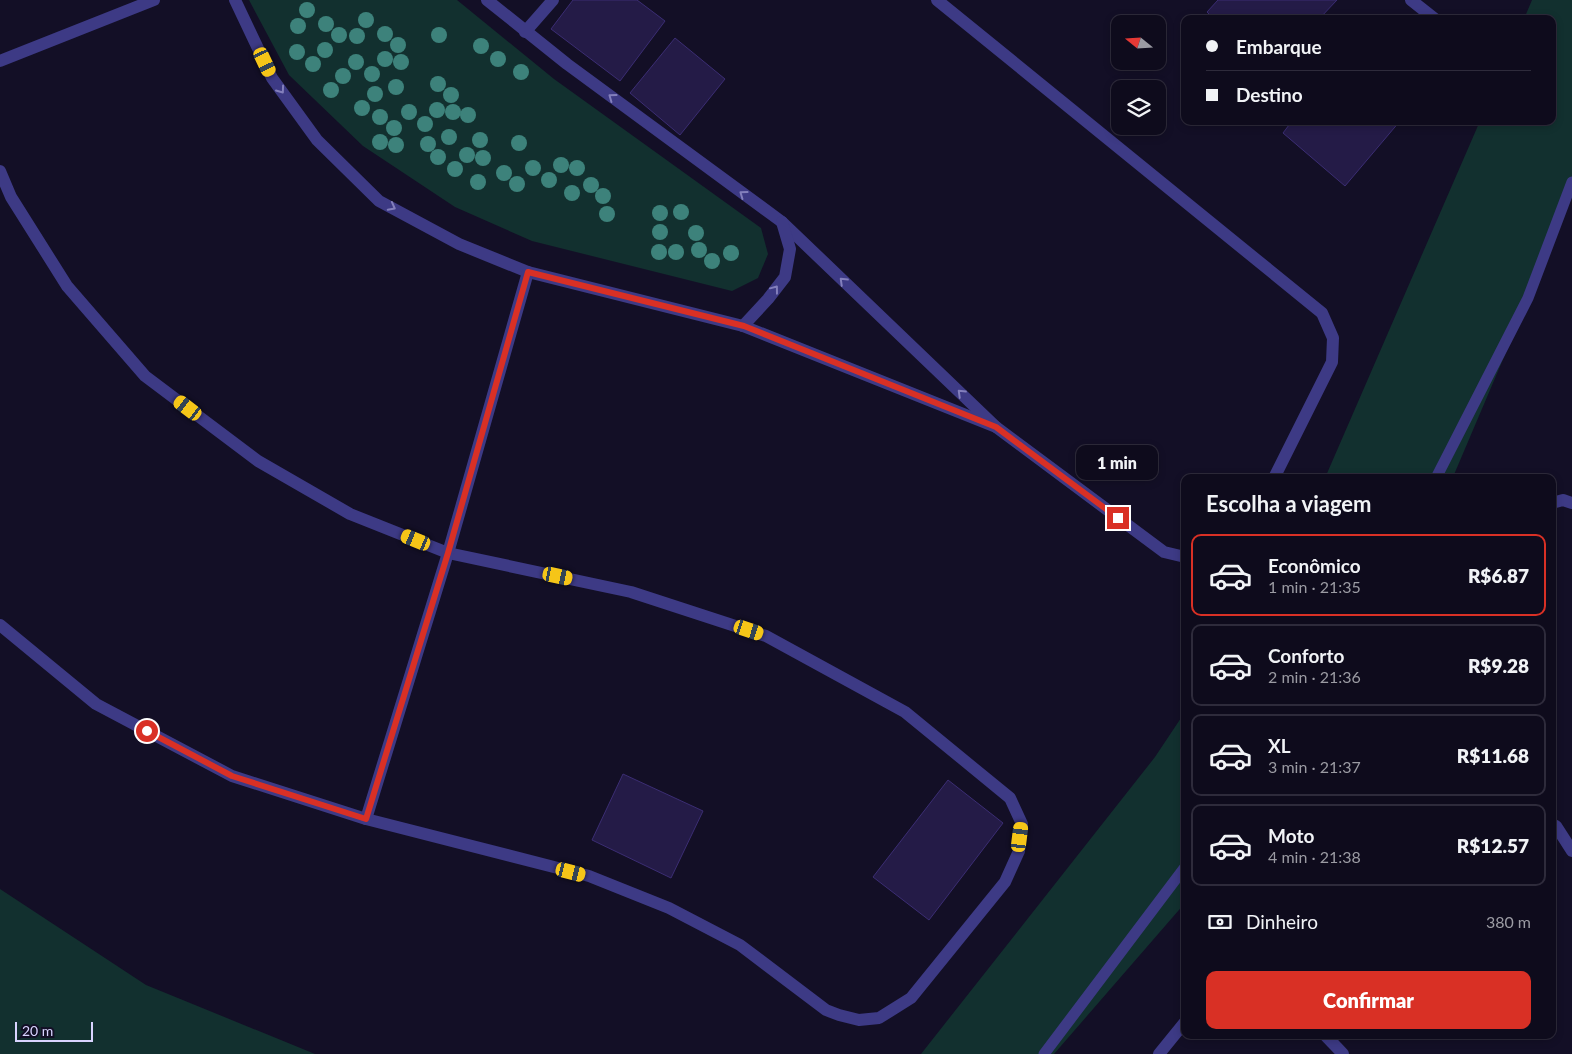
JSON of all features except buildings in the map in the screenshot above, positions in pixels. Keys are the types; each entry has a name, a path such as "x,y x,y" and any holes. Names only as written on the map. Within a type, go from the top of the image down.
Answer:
{"street":[{"path":"0,61 154,0"},
{"path":"235,0 272,78 317,140 379,201 459,244 528,272 744,326 996,427"},
{"path":"487,0 526,32 782,222 996,427 1164,552 1181,556"},
{"path":"526,32 553,0"},
{"path":"937,0 1322,313 1333,338 1332,362 1276,474"},
{"path":"1411,0 1431,15"},
{"path":"0,171 11,197 67,286 145,376 258,461 350,514 448,553 631,592 766,636 906,712 1010,798 1022,824 1018,851 1005,882 912,998 879,1018 860,1020 826,1010 740,945 669,908 588,876 366,819 232,776 96,704 0,625"},
{"path":"744,326 785,277 790,249 782,222"},
{"path":"366,819 448,553 528,272"},
{"path":"1556,502 1563,500 1572,504"},
{"path":"1556,826 1572,831"},
{"path":"1556,828 1572,851"},
{"path":"1159,1054 1181,1027"},
{"path":"1329,1039 1343,1054"}],"lane":[{"path":"1438,474 1528,298 1572,182"},
{"path":"1044,1054 1181,872"}],"green space":[{"path":"249,0 457,0 554,79 761,228 768,254 758,278 732,291 532,241 455,207 363,146 289,75"},
{"path":"1532,0 1572,0 1572,197 1454,474 1327,474 1478,125 1556,125 1556,15 1526,15"},
{"path":"1181,718 1181,908 1054,1054 921,1054 1155,757"},
{"path":"0,889 146,985 315,1054 0,1054"}],"route":[{"path":"147,731 232,776 366,819 448,553 528,272 744,326 996,427 1118,518"}]}
